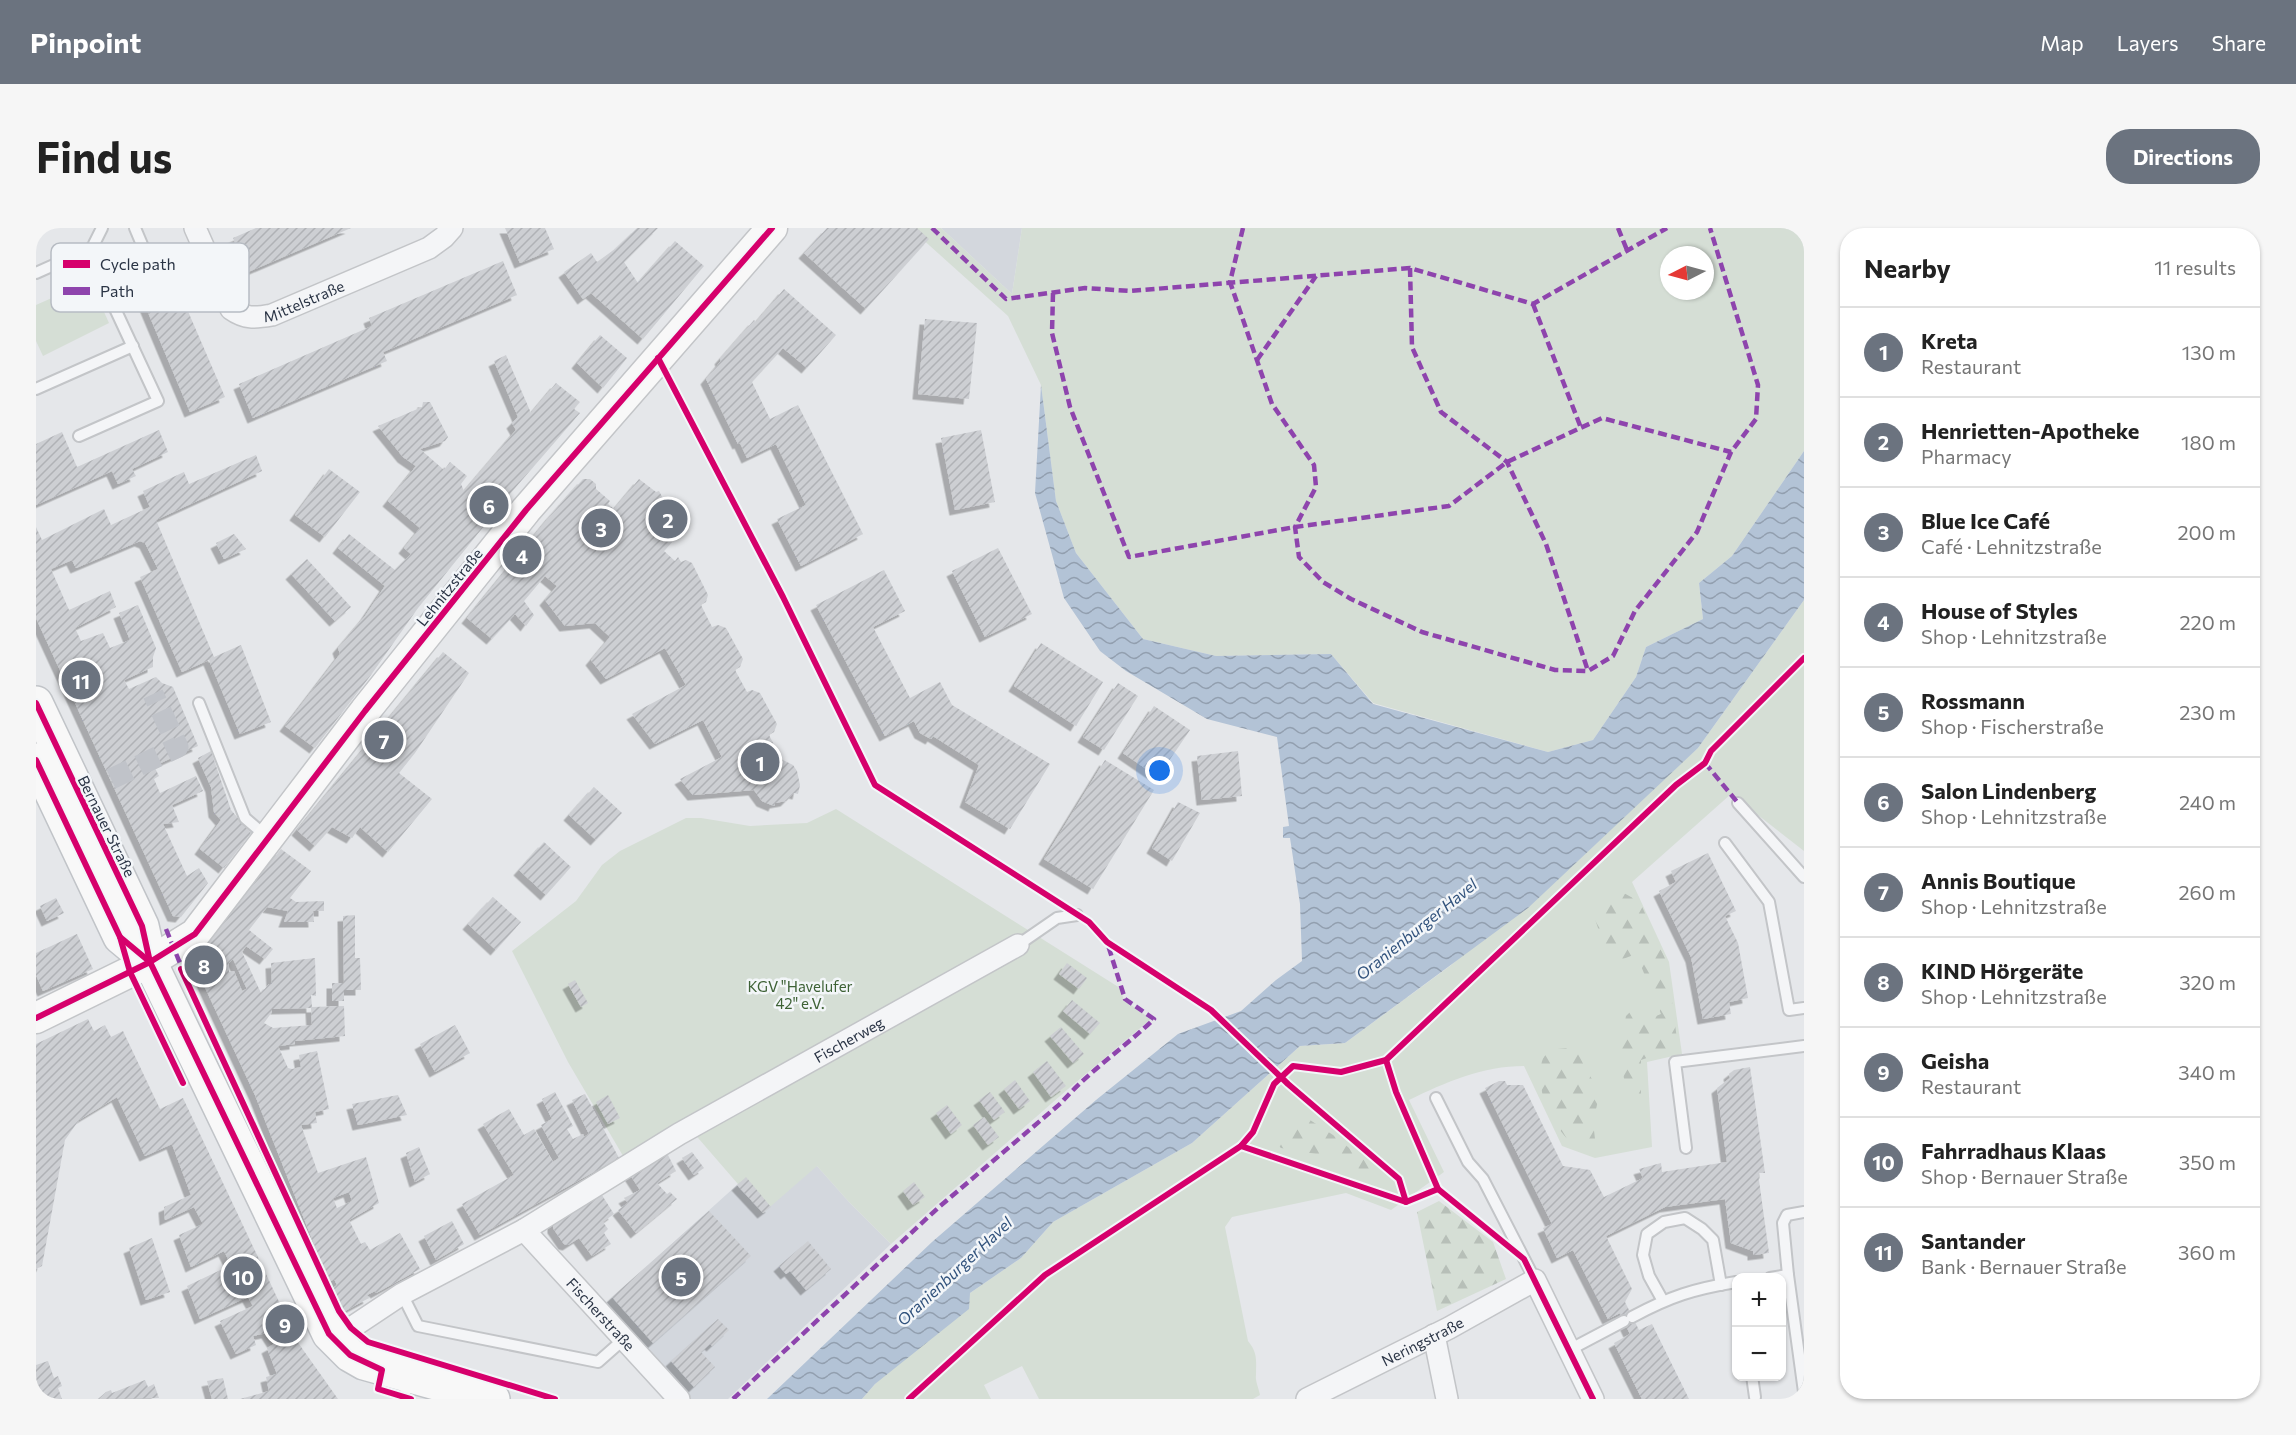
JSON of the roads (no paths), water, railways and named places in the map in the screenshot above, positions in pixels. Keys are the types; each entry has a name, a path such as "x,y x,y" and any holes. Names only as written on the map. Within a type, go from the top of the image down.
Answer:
{"main road":[{"name":"Lehnitzstraße","path":"36,1018 150,963 195,934 365,711 526,510 766,230"},
{"name":"Bernauer Straße","path":"36,703 142,926 150,963 329,1334 350,1355 406,1388 493,1399"},
{"name":"Bernauer Straße","path":"36,760 120,937 150,963"}],"street":[{"name":"Mittelstraße","path":"195,228 202,243"},
{"name":"Mittelstraße","path":"235,312 241,316 255,318 272,315 429,248 452,228"},
{"name":"Fischerweg","path":"524,1230 679,1134 1018,945"},
{"path":"338,1345 351,1328 402,1294 524,1230"},
{"name":"Fischerstraße","path":"524,1230 679,1399"},
{"path":"1535,1280 1593,1399"},
{"name":"Neringstraße","path":"1307,1399 1434,1335 1535,1280"},
{"path":"1434,1335 1447,1399"}],"lane":[{"path":"94,243 102,228"},
{"path":"135,228 141,243"},
{"path":"36,273 51,266"},
{"path":"79,436 158,401 117,312"},
{"path":"36,389 133,346"},
{"path":"199,703 245,818 267,837"},
{"path":"1738,803 1804,877"},
{"path":"1725,843 1769,902 1789,1010 1804,1008"},
{"path":"1018,945 1057,918 1077,915"},
{"path":"1686,1148 1676,1062 1804,1046"},
{"path":"1436,1098 1468,1162 1483,1179 1535,1280"},
{"path":"1804,1212 1787,1215 1783,1223 1804,1392"},
{"path":"1663,1301 1649,1276 1643,1255 1647,1234 1664,1222 1685,1218 1702,1229 1713,1240 1721,1285"},
{"path":"1569,1350 1663,1301 1687,1292 1732,1283"},
{"path":"402,1294 418,1326 597,1362 624,1339"},
{"path":"1753,1381 1755,1397"}],"water":[{"name":"Oranienburger Havel","path":"1041,385 1056,501 1076,553 1143,639 1216,656 1331,654 1373,704 1548,752 1593,740 1636,677 1646,647 1703,619 1699,583 1732,556 1804,451 1804,600 1698,748 1528,908 1345,1043 1300,1046 1192,1143 1053,1222 1021,1258 970,1293 969,1309 875,1384 862,1399 767,1399 932,1242 1096,1100 1178,1034 1241,1011 1302,961 1300,904 1290,838 1283,838 1283,827 1289,826 1277,737 1207,719 1126,671 1100,651 1064,598 1035,493"}],"tunnel":[{"path":"111,779 178,747 153,694"}],"place":[{"name":"Salon Lindenberg","path":"489,505"},
{"name":"Henrietten-Apotheke","path":"668,519"},
{"name":"Blue Ice Café","path":"601,528"},
{"name":"House of Styles","path":"522,555"},
{"name":"Santander","path":"81,680"},
{"name":"Annis Boutique","path":"384,740"},
{"name":"Kreta","path":"760,762"},
{"name":"KIND Hörgeräte","path":"204,965"},
{"name":"Fahrradhaus Klaas","path":"243,1276"},
{"name":"Rossmann","path":"681,1277"},
{"name":"Geisha","path":"285,1324"}],"park label":[{"name":"KGV \"Havelufer 42\" e.V.","path":"800,994"}]}
